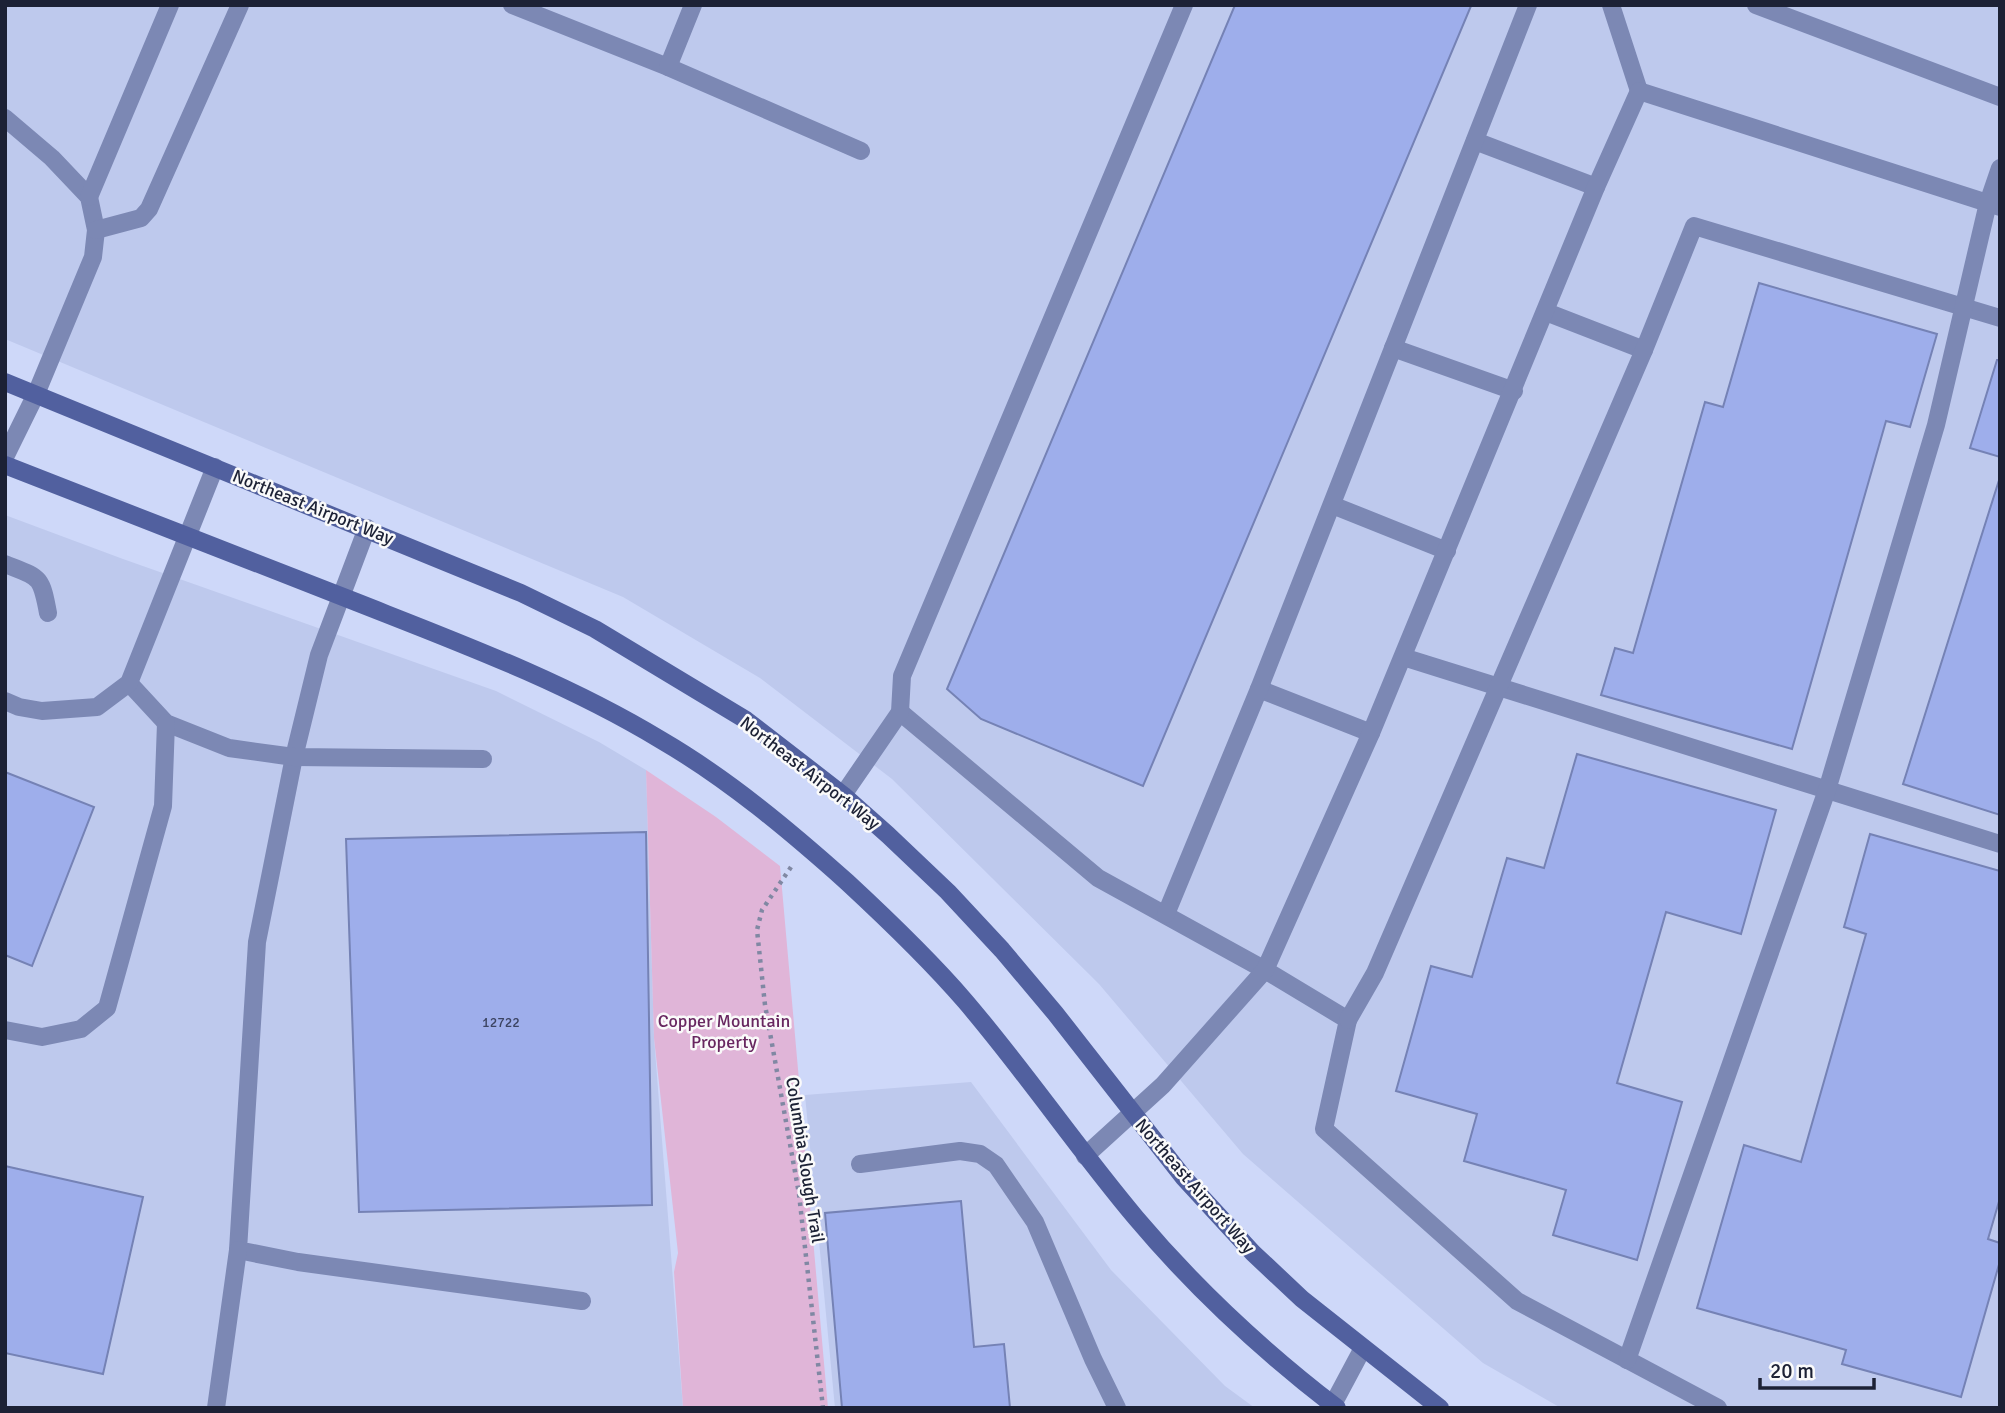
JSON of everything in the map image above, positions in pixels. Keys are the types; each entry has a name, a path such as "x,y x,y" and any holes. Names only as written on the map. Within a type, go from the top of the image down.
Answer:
{"main road":[{"name":"Northeast Airport Way","path":"5,382 521,593 595,629 746,720 843,795 947,892 1002,950 1055,1013 1184,1178 1252,1253 1302,1299 1440,1408"},
{"path":"5,465 491,654 594,702 663,741 776,821 903,935 964,999 1138,1221 1196,1284 1254,1341 1333,1407"}],"lane":[{"path":"89,197 170,5"},
{"path":"96,230 141,218 149,209 240,5"},
{"path":"512,5 668,67 861,151"},
{"path":"668,67 693,5"},
{"path":"843,795 900,712 902,676 1184,5"},
{"path":"1166,914 1259,689 1528,5"},
{"path":"1086,1156 1163,1085 1265,970 1371,733 1596,187 1639,91 1611,5"},
{"path":"1756,5 2000,97"},
{"path":"1639,91 1994,205"},
{"path":"5,118 52,158 89,197 96,230 93,257 36,394 5,457"},
{"path":"1475,141 1596,187"},
{"path":"1627,1360 1827,790 1936,425 1964,306 1994,205 2000,168"},
{"path":"1718,1408 1517,1301 1324,1129 1348,1020 1375,973 1644,350 1694,226 2000,318"},
{"path":"1546,312 1644,350"},
{"path":"1393,348 1514,391"},
{"path":"5,701 19,707 42,711 97,707 129,684 215,467"},
{"path":"1332,505 1447,551"},
{"path":"216,1408 238,1250 257,942 294,757 319,655 366,528"},
{"path":"5,564 40,580 48,613"},
{"path":"1403,657 2000,844"},
{"path":"129,684 166,723 229,748 294,757 483,759"},
{"path":"1259,689 1371,733"},
{"path":"900,712 1098,878 1265,970 1348,1020"},
{"path":"5,1030 42,1037 81,1030 107,1008 163,806 166,723"},
{"path":"860,1164 960,1151 980,1154 996,1165 1035,1222 1093,1359 1117,1408"},
{"path":"238,1250 298,1262 582,1301"},
{"path":"1333,1407 1363,1348"}],"path":[{"name":"Columbia Slough Trail","path":"808,849 773,890 762,910 757,930 765,1005 799,1194 822,1408"}],"shaded area":[{"path":"5,5 2000,5 2000,1408 1561,1408 1483,1363 1243,1154 1099,984 892,779 760,678 623,597 5,339"},
{"path":"5,515 496,691 599,742 646,770 654,1038 683,1408 5,1408"},
{"path":"971,1082 1111,1270 1225,1386 1255,1408 835,1408 805,1095"}],"green space":[{"name":"Copper Mountain Property","path":"646,770 716,817 780,866 828,1408 683,1408 674,1272 678,1253 654,1038"}],"building":[{"path":"1235,5 1471,6 1143,786 981,719 947,689"},
{"path":"1759,283 1937,334 1910,427 1886,421 1792,749 1601,695 1615,648 1633,653 1705,402 1723,407"},
{"path":"1997,360 2000,360 2000,457 1970,448"},
{"path":"2000,477 2000,815 1903,784"},
{"path":"1577,754 1776,810 1741,934 1666,912 1617,1083 1682,1102 1637,1260 1553,1235 1566,1190 1464,1161 1477,1114 1396,1091 1431,966 1472,977 1507,858 1544,868"},
{"path":"5,772 94,807 32,966 5,955"},
{"path":"646,832 652,1205 359,1212 346,839"},
{"path":"1870,834 2000,871 2000,1198 1988,1239 2000,1243 2000,1261 1961,1397 1842,1364 1846,1350 1697,1308 1744,1145 1801,1162 1866,934 1844,927"},
{"path":"5,1166 143,1197 103,1374 5,1353"},
{"path":"961,1201 974,1347 1004,1344 1010,1408 842,1408 825,1213"}]}
